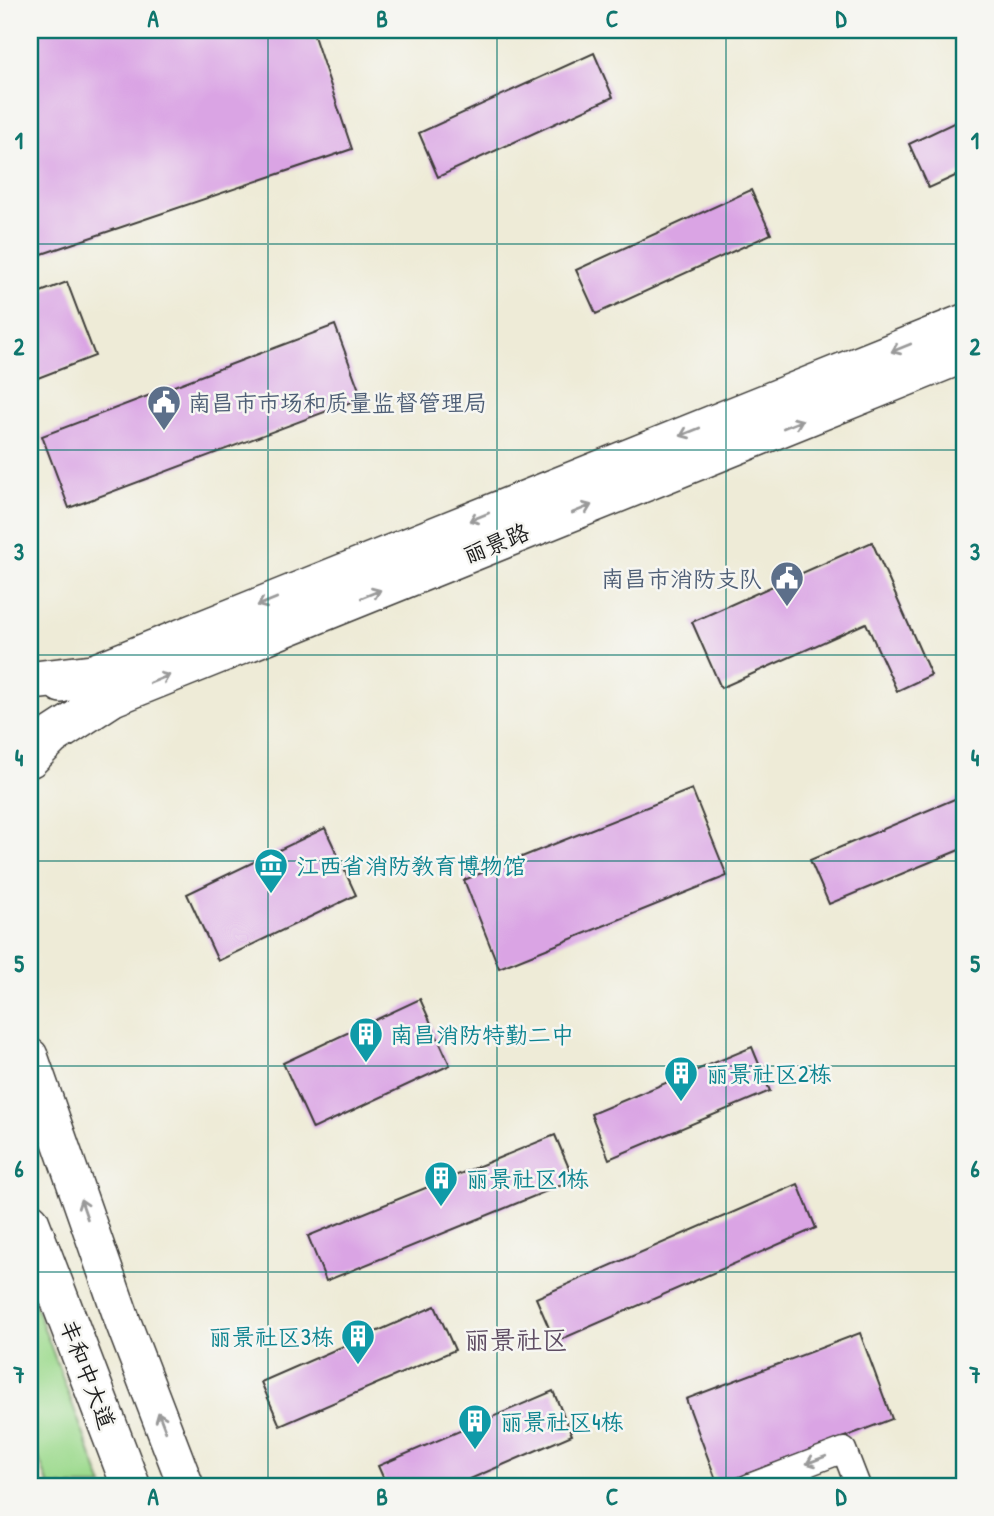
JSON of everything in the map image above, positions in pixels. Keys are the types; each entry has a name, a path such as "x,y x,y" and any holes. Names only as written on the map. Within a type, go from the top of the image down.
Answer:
{"main road":[{"path":"30,681 99,686"},
{"path":"30,758 99,686"},
{"name":"丰和中大道","path":"30,1222 131,1486"}],"street":[{"name":"丽景路","path":"30,735 99,686 964,322"},
{"name":"丽景路","path":"30,698 99,686 964,355"},
{"path":"30,1056 124,1322 186,1486"},
{"path":"750,1486 844,1450 858,1486"}],"green space":[{"path":"30,1291 103,1486 49,1486 30,1434"}],"building":[{"path":"30,30 312,30 352,149 30,258"},
{"path":"594,53 613,97 438,177 419,133"},
{"path":"964,118 964,172 929,188 909,144"},
{"path":"751,190 771,234 596,314 576,270"},
{"path":"67,282 95,356 30,381 30,296"},
{"path":"335,325 362,398 69,508 42,436"},
{"path":"872,542 931,675 897,691 866,623 721,688 692,622"},
{"path":"692,789 727,876 499,968 464,880"},
{"path":"964,795 964,848 829,904 810,860"},
{"name":"江西省消防教育博物馆","path":"325,828 356,895 218,961 187,894"},
{"name":"南昌消防特勤二中","path":"420,999 450,1065 313,1129 283,1063"},
{"name":"丽景社区2栋","path":"752,1047 770,1091 609,1159 591,1114"},
{"name":"丽景社区1栋","path":"555,1135 574,1180 326,1281 308,1236"},
{"path":"798,1184 816,1228 555,1342 536,1298"},
{"name":"丽景社区3栋","path":"435,1306 455,1350 280,1426 261,1382"},
{"path":"860,1333 892,1419 718,1485 686,1399"},
{"name":"丽景社区4栋","path":"553,1391 572,1435 454,1486 387,1486 378,1466"}],"place":[{"name":"南昌市市场和质量监督管理局","path":"164,432"},
{"name":"南昌市消防支队","path":"787,608"},
{"name":"江西省消防教育博物馆","path":"271,895"},
{"name":"南昌消防特勤二中","path":"366,1064"},
{"name":"丽景社区2栋","path":"681,1103"},
{"name":"丽景社区1栋","path":"441,1208"},
{"name":"丽景社区3栋","path":"358,1366"},
{"name":"丽景社区4栋","path":"475,1451"}],"district":[{"name":"丽景社区","path":"516,1339"}]}
